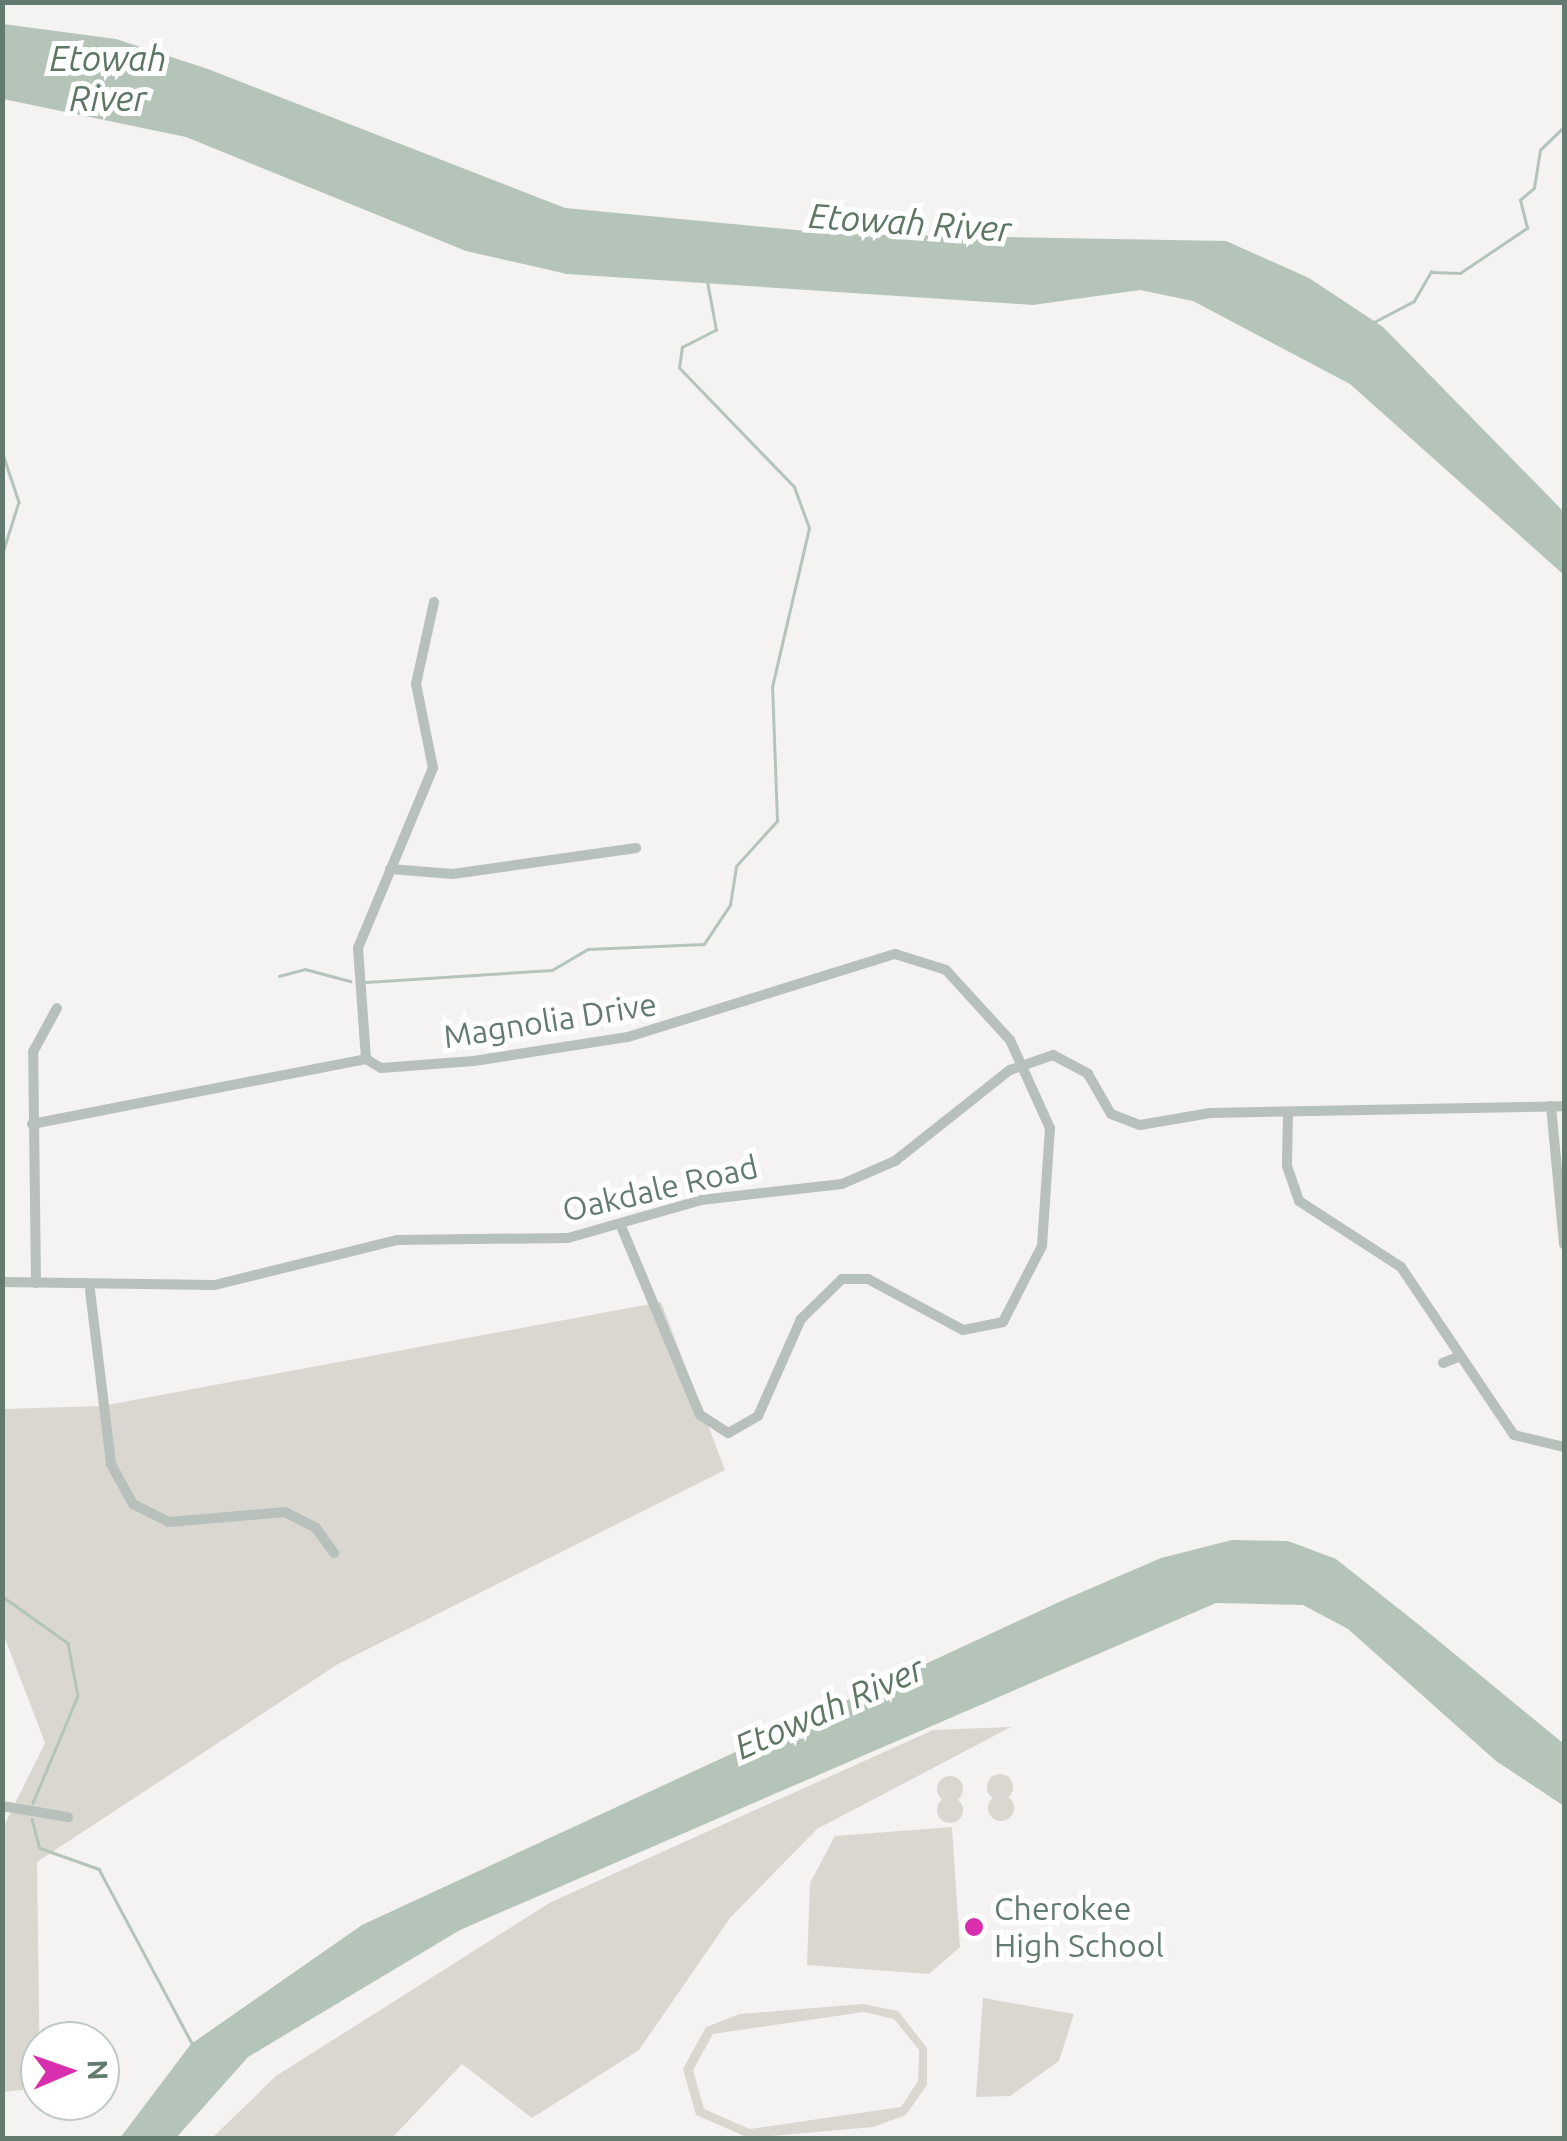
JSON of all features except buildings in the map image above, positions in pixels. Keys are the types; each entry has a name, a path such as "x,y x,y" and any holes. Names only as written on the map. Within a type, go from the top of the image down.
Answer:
{"street":[{"path":"366,1059 358,948 433,768 416,684 434,602"},
{"path":"390,869 453,874 636,848"},
{"name":"Magnolia Drive","path":"32,1124 366,1059 380,1068 474,1061 628,1038 895,954 946,970 1027,1063"},
{"path":"36,1284 33,1052 58,1008"},
{"path":"620,1226 700,1415 719,1432 745,1428 764,1406 801,1319 842,1279 868,1280 963,1330 992,1326 1015,1309 1042,1246 1052,1184 1050,1128 1027,1063 1066,1060 1088,1074 1111,1114 1140,1126 1288,1112 1564,1106"},
{"name":"Oakdale Road","path":"2,1282 90,1290 215,1285 397,1240 568,1238 701,1200 866,1175 1027,1063"},
{"path":"1552,1106 1564,1244"},
{"path":"1288,1112 1287,1166 1299,1201 1401,1268 1514,1435 1564,1448"},
{"path":"90,1290 112,1464 133,1504 169,1522 286,1512 316,1528 334,1553"},
{"path":"1444,1363 1458,1357"},
{"path":"2,1806 68,1817"}],"shaded area":[{"path":"661,1302 725,1470 338,1664 37,1862 39,2021 20,2021 20,2090 3,2092 3,1828 45,1743 3,1633 3,1409 102,1406"},
{"path":"1011,1727 817,1829 730,1918 639,2050 532,2118 462,2064 392,2138 212,2138 276,2076 551,1902 933,1730"},
{"path":"1000,1774 1009,1778 1013,1787 1009,1796 1000,1800 991,1796 987,1787 991,1778"},
{"path":"950,1776 959,1780 963,1789 959,1798 950,1802 941,1798 937,1789 941,1780"},
{"path":"1001,1795 1010,1799 1014,1808 1010,1817 1001,1821 992,1817 988,1808 992,1799"},
{"path":"950,1797 959,1801 963,1810 959,1819 950,1823 941,1819 937,1810 941,1801"},
{"path":"952,1827 960,1947 929,1974 807,1965 810,1883 835,1836"},
{"path":"983,1998 1074,2014 1059,2061 1010,2096 976,2097"},
{"path":"863,2004 898,2011 927,2048 927,2085 906,2115 873,2127 749,2138 696,2115 683,2069 706,2027 740,2014","holes":["864,2012 894,2019 919,2050 918,2081 901,2107 750,2129 704,2109 693,2070 713,2034"]}],"water":[{"name":"Etowah River","path":"3,24 116,39 208,69 565,208 838,234 1226,241 1309,278 1383,327 1564,512 1564,575 1350,384 1193,301 1140,290 1033,305 567,274 466,251 186,137 3,99"},
{"name":"Etowah River","path":"1232,1540 1288,1541 1336,1559 1423,1628 1564,1744 1564,1806 1496,1761 1348,1629 1303,1605 1216,1603 460,1930 248,2057 176,2138 120,2138 191,2044 362,1925 1059,1602 1161,1558"}],"waterway":[{"path":"1374,322 1414,301 1431,272 1460,273 1527,228 1520,200 1534,188 1540,150 1564,127"},
{"path":"366,982 552,970 588,949 704,944 730,905 736,866 777,821 772,687 809,528 794,487 679,368 682,347 716,330 706,276"},
{"path":"2,451 19,502 2,556"},
{"path":"279,976 305,969 350,981"},
{"path":"2,1596 68,1643 78,1696 33,1803"},
{"path":"32,1819 40,1848 99,1869 193,2045"}],"place":[{"name":"Cherokee High School","path":"974,1927"}]}
